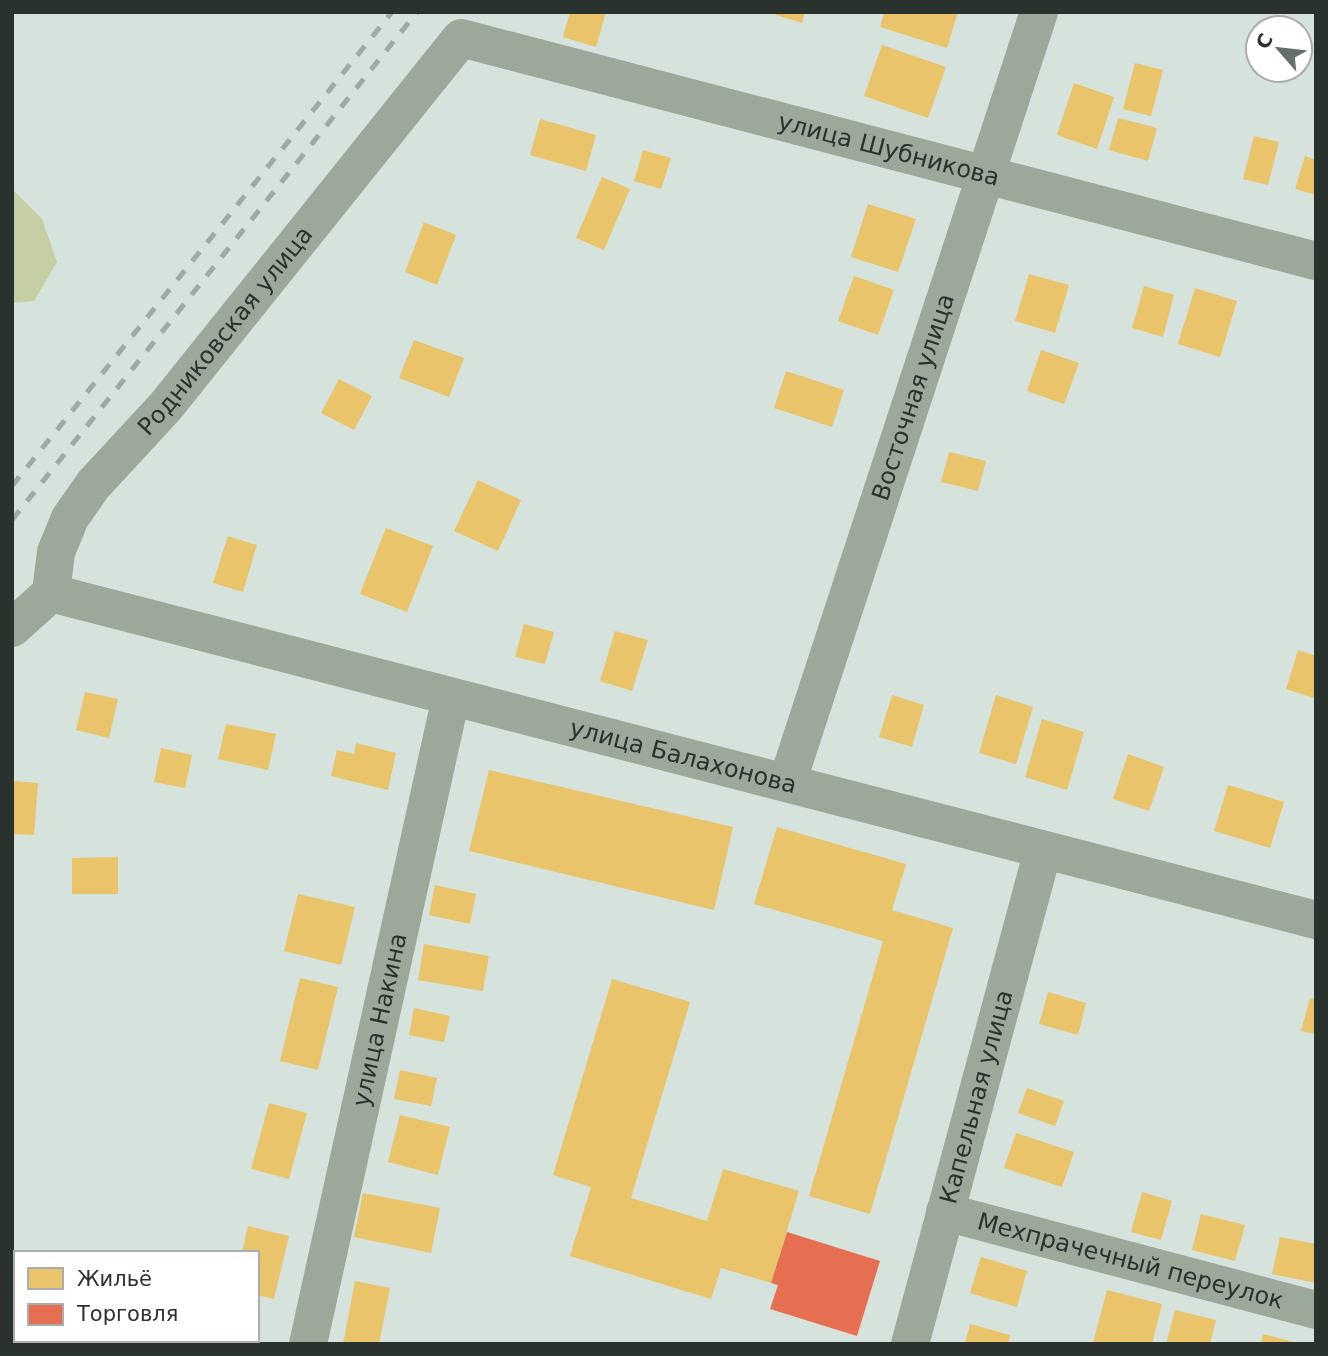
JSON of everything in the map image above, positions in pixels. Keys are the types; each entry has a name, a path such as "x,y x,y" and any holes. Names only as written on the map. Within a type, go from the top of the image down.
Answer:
{"street":[{"name":"Восточная улица","path":"787,783 1039,12"},
{"name":"улица Шубникова","path":"461,38 1316,261"},
{"name":"Родниковская улица","path":"51,593 56,552 70,518 93,485 166,406 461,38"},
{"path":"12,628 51,593"},
{"name":"улица Балахонова","path":"51,593 1043,850 1314,916"},
{"name":"улица Накина","path":"308,1344 451,696"},
{"name":"Капельная улица","path":"910,1344 1043,850"},
{"name":"Мехпрачечный переулок","path":"945,1212 1316,1310"}],"green space":[{"path":"12,189 42,219 57,262 34,301 12,303"}],"building: Жильё":[{"path":"570,12 606,12 596,47 563,37"},
{"path":"777,12 805,12 802,23 776,15"},
{"path":"884,12 958,12 947,48 880,27"},
{"path":"882,45 946,67 928,118 864,96"},
{"path":"1135,63 1163,70 1151,116 1123,109"},
{"path":"1074,83 1114,97 1097,149 1057,135"},
{"path":"1118,118 1157,128 1148,161 1109,150"},
{"path":"540,119 596,135 586,171 530,155"},
{"path":"1254,136 1279,142 1268,185 1243,179"},
{"path":"643,150 671,158 661,189 634,181"},
{"path":"1305,156 1316,160 1316,195 1295,189"},
{"path":"602,177 630,189 604,250 576,238"},
{"path":"868,204 916,219 898,272 851,257"},
{"path":"424,222 456,235 437,285 405,272"},
{"path":"1029,274 1069,285 1055,333 1015,321"},
{"path":"854,276 894,290 878,335 838,321"},
{"path":"1144,286 1174,295 1163,337 1132,328"},
{"path":"1195,288 1237,301 1220,357 1178,344"},
{"path":"414,340 464,358 449,397 399,378"},
{"path":"1041,350 1079,363 1064,404 1027,391"},
{"path":"786,371 844,390 832,427 774,408"},
{"path":"339,379 372,396 354,430 321,413"},
{"path":"949,452 986,461 978,491 941,482"},
{"path":"478,480 521,500 498,551 454,531"},
{"path":"386,528 433,546 407,612 360,594"},
{"path":"228,536 257,545 243,592 213,583"},
{"path":"524,624 554,632 545,664 515,657"},
{"path":"615,631 648,640 632,691 600,681"},
{"path":"1298,650 1316,656 1316,699 1286,689"},
{"path":"85,692 118,699 109,738 76,730"},
{"path":"892,695 924,705 912,747 879,737"},
{"path":"996,695 1033,707 1016,764 979,753"},
{"path":"1042,719 1084,732 1067,790 1025,777"},
{"path":"226,724 276,734 268,770 218,759"},
{"path":"356,743 396,753 388,790 331,776 337,750 354,754"},
{"path":"161,748 192,755 185,788 154,782"},
{"path":"1128,754 1164,767 1149,811 1113,799"},
{"path":"489,770 733,827 714,910 469,851"},
{"path":"12,781 38,783 34,835 12,834"},
{"path":"1228,785 1284,802 1270,848 1214,831"},
{"path":"777,827 906,864 892,910 953,928 870,1214 809,1196 883,941 754,904"},
{"path":"118,857 118,894 72,894 72,858"},
{"path":"435,885 476,894 470,924 429,915"},
{"path":"298,894 355,907 341,965 284,951"},
{"path":"424,944 489,956 483,991 418,980"},
{"path":"300,978 338,987 318,1070 280,1061"},
{"path":"612,979 690,1002 631,1198 707,1221 723,1169 799,1191 771,1283 721,1268 711,1299 570,1256 591,1187 553,1175"},
{"path":"1048,992 1086,1003 1078,1035 1039,1024"},
{"path":"1310,998 1316,999 1316,1034 1301,1031"},
{"path":"414,1008 450,1016 444,1042 409,1035"},
{"path":"400,1070 437,1078 431,1106 394,1099"},
{"path":"1027,1088 1064,1101 1055,1126 1018,1113"},
{"path":"269,1103 307,1113 289,1179 251,1169"},
{"path":"400,1115 450,1127 438,1175 388,1162"},
{"path":"1016,1133 1074,1152 1062,1187 1004,1168"},
{"path":"1142,1192 1172,1201 1161,1240 1131,1232"},
{"path":"363,1193 440,1208 431,1253 354,1237"},
{"path":"1201,1214 1245,1225 1235,1261 1192,1250"},
{"path":"248,1226 289,1236 274,1299 259,1295 259,1251 242,1251"},
{"path":"1280,1237 1316,1244 1316,1283 1272,1274"},
{"path":"981,1257 1027,1271 1017,1307 970,1293"},
{"path":"355,1281 390,1288 379,1344 343,1344"},
{"path":"1107,1290 1162,1304 1152,1344 1093,1343"},
{"path":"1175,1310 1216,1320 1210,1344 1166,1344"},
{"path":"970,1324 1010,1335 1008,1344 965,1344"},
{"path":"1263,1334 1297,1343 1297,1344 1261,1344"}],"building: Торговля":[{"path":"787,1232 880,1261 857,1336 770,1309 778,1285 771,1283"}],"railway":[{"path":"12,486 392,12"},
{"path":"12,520 417,12"}]}
